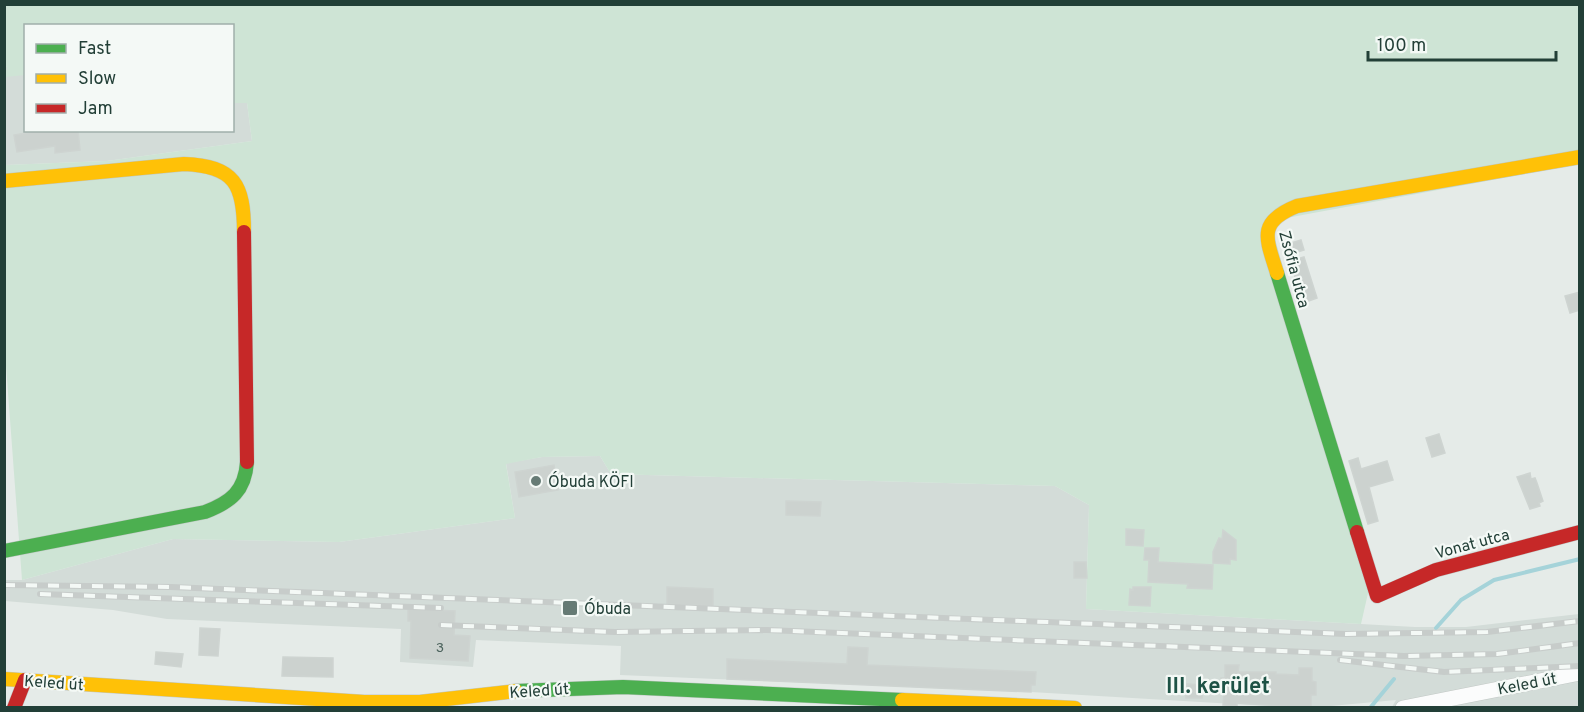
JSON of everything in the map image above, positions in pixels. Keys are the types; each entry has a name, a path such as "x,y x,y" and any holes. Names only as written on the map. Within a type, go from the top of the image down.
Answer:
{"street":[{"name":"Zsófia utca","path":"1377,596 1271,254 1266,230 1270,220 1278,213 1297,206 1580,157"},
{"path":"4,181 200,164 221,170 239,185 245,211 246,479 242,490 231,501 205,512 4,551"},
{"path":"4,195 19,187 79,175"},
{"name":"Vonat utca","path":"1377,596 1436,570 1580,532"},
{"name":"Keled út","path":"1403,708 1580,673"},
{"name":"Keled út","path":"4,679 364,702 420,702 526,690 613,687 1075,708"},
{"path":"14,708 25,680"}],"shaded area":[{"path":"24,65 24,132 234,132 234,103 247,103 252,141 107,161 5,165 4,67"},
{"path":"600,456 611,474 1055,486 1089,505 1086,609 1415,627 1466,627 1579,614 1579,707 1392,707 1396,700 1320,707 1286,707 1031,692 620,675 621,646 476,640 473,667 400,662 401,629 167,619 113,610 5,601 5,580 22,580 173,539 339,542 515,518 506,463 542,457"}],"green space":[{"path":"5,5 1579,5 1579,164 1270,221 1371,580 1361,624 1086,609 1089,505 1055,486 611,474 600,456 542,457 506,464 515,518 339,542 173,539 22,580 4,339 4,165 107,161 252,141 247,103 234,103 234,24 24,24 24,75 5,77 7,67 4,66"}],"building":[{"path":"31,132 78,132 80,150 55,153 55,146 17,152 14,135"},
{"path":"1301,240 1304,250 1294,253 1291,243"},
{"path":"1304,257 1317,298 1303,303 1290,261"},
{"path":"1580,292 1580,310 1570,313 1565,296"},
{"path":"1439,434 1445,453 1432,457 1426,438"},
{"path":"1358,458 1361,469 1387,461 1393,480 1369,487 1378,521 1368,524 1349,461"},
{"name":"Óbuda KÖFI","path":"554,465 558,490 519,497 515,472"},
{"path":"1530,473 1531,479 1535,478 1543,501 1539,503 1540,506 1530,509 1517,477"},
{"path":"786,501 821,502 820,516 786,515"},
{"path":"1126,529 1144,530 1143,546 1126,545"},
{"path":"1223,530 1236,540 1236,560 1230,559 1230,564 1213,563 1213,552 1219,538 1222,539"},
{"path":"1145,548 1159,548 1158,562 1213,565 1212,589 1187,588 1188,584 1148,582 1149,560 1144,560"},
{"path":"1074,562 1086,562 1087,578 1074,578"},
{"path":"667,587 713,589 713,606 667,604"},
{"path":"1133,587 1151,587 1150,606 1129,605 1130,589 1133,590"},
{"path":"408,609 455,611 454,635 470,636 468,661 410,658 411,621 408,621"},
{"path":"200,628 220,629 218,656 199,655"},
{"path":"848,647 868,648 867,665 1036,672 1035,685 1031,685 1031,692 727,679 727,659 847,664"},
{"path":"156,652 183,654 181,667 155,664"},
{"path":"283,657 333,658 333,677 282,676"},
{"path":"1225,665 1239,665 1238,672 1276,672 1276,674 1299,675 1299,668 1312,668 1312,681 1316,682 1316,695 1311,695 1311,708 1237,703 1237,706 1223,705 1224,692 1220,691 1221,678 1225,678"},
{"path":"1187,684 1203,685 1202,698 1186,698"}],"waterway":[{"path":"1436,628 1461,600 1494,580 1580,559"},
{"path":"1370,708 1394,679"}],"railway":[{"path":"4,585 171,587 1346,634 1487,632 1580,621"},
{"path":"40,594 441,608"},
{"path":"441,625 615,632 767,630 1404,656 1497,654 1580,643"},
{"path":"1340,660 1444,672 1580,666"}],"traffic: fast":[{"path":"1277,273 1357,532"},
{"path":"4,551 205,512 222,504 235,494 243,481 247,462"},
{"path":"516,691 623,687 902,700"}],"traffic: slow":[{"path":"1277,273 1268,241 1270,225 1275,218 1297,206 1580,157"},
{"path":"4,181 184,164 201,166 215,169 233,181 242,202 244,232"},
{"path":"4,679 364,702 420,702 516,691"},
{"path":"902,700 1075,708"}],"traffic: jam":[{"path":"244,232 247,462"},
{"path":"1357,532 1377,596 1436,570 1580,532"},
{"path":"14,708 25,680"}],"place":[{"name":"Óbuda KÖFI","path":"536,481"},
{"name":"Óbuda","path":"570,608"}],"district":[{"name":"III. kerület","path":"1218,685"}]}
